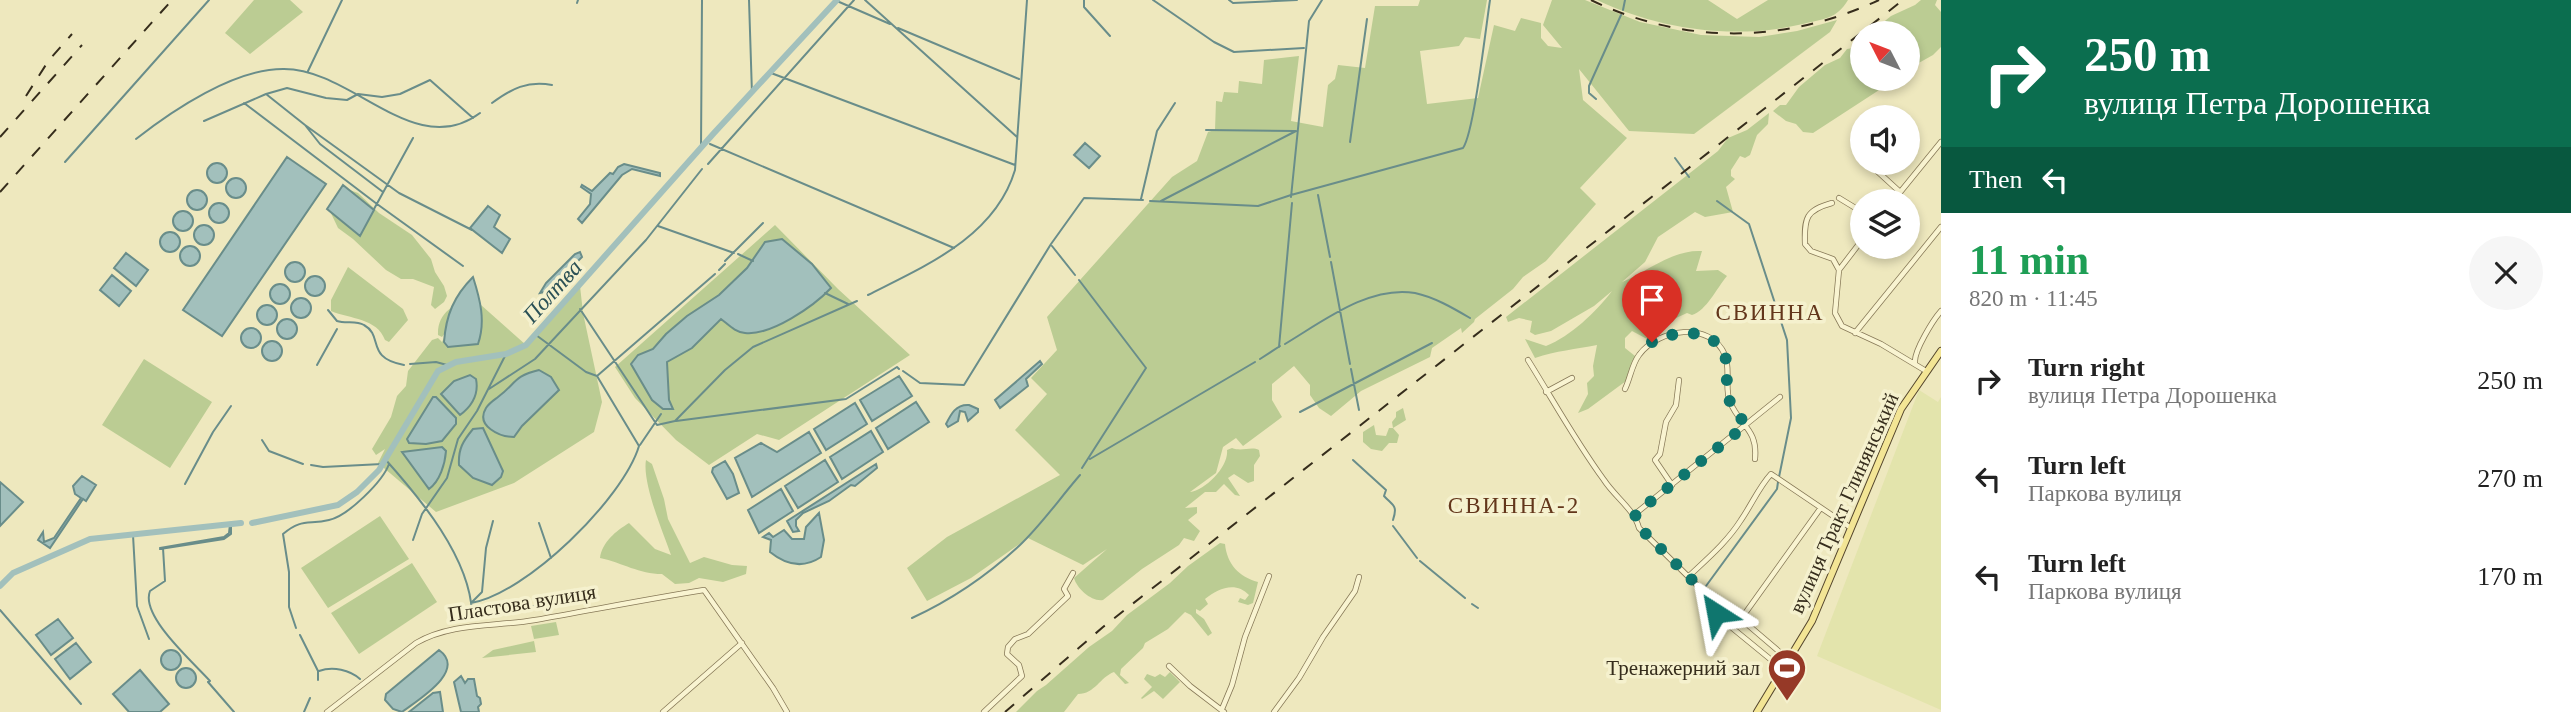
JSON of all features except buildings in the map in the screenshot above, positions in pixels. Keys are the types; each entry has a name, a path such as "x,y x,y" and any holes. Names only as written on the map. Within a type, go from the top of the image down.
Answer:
{"main road":[{"name":"вулиця Тракт Глинянський","path":"1756,712 1812,621 1901,409 1941,351"}],"street":[{"path":"1902,189 1941,142"},
{"path":"1881,175 1897,189"},
{"path":"1839,198 1850,205"},
{"path":"1832,203 1814,209 1807,215 1805,244 1811,251 1833,259 1839,270 1836,313 1842,326 1915,362 1926,371"},
{"path":"1855,333 1941,227"},
{"path":"1839,270 1850,256"},
{"path":"1915,362 1914,355 1941,312"},
{"path":"1625,390 1638,356 1652,342 1666,335 1694,332 1716,342 1728,366 1727,393 1731,406 1755,442 1755,459"},
{"path":"1528,360 1604,480 1623,505 1635,514 1639,527 1714,602 1716,613 1782,673"},
{"path":"1546,392 1572,378"},
{"path":"1672,485 1654,460 1660,454 1666,422 1676,405 1679,380"},
{"path":"1635,514 1780,397"},
{"path":"1688,576 1720,548 1771,474 1851,529"},
{"path":"1790,660 1741,619 1820,509"},
{"path":"984,712 1022,676 1019,665 1007,654 1008,647 1015,639 1028,634 1068,596 1063,589 1073,573"},
{"path":"1169,666 1223,711 1245,637 1269,576"},
{"path":"1274,712 1355,591 1359,577"},
{"name":"Пластова вулиця","path":"327,712 415,643 456,628 533,621 704,590 742,643"},
{"path":"663,712 742,643 774,688 787,712"}],"green space":[{"path":"254,0 290,0 303,12 250,54 225,33"},
{"path":"1420,0 1487,0 1480,39 1465,37 1459,46 1420,51 1427,104 1478,98 1494,25 1515,31 1521,18 1541,23 1541,38 1548,46 1562,48 1543,25 1552,0 1585,0 1640,22 1701,35 1759,37 1797,31 1837,20 1830,32 1694,134 1629,131 1579,69 1583,100 1627,138 1580,188 1596,204 1546,261 1523,277 1462,333 1461,328 1432,348 1430,357 1361,391 1331,416 1319,408 1310,395 1310,385 1294,366 1272,384 1272,400 1282,417 1243,446 1236,438 1223,447 1216,473 1190,492 1203,487 1215,476 1224,463 1227,450 1232,448 1259,450 1260,456 1254,465 1254,481 1248,483 1234,474 1228,478 1240,496 1235,495 1224,484 1216,492 1205,492 1185,508 1197,507 1197,513 1188,520 1200,531 1194,541 1184,538 1179,545 1142,569 1103,600 1086,594 1074,578 1107,549 1083,565 1028,538 971,578 927,601 907,568 947,537 1060,475 1015,430 1047,394 1031,378 1057,350 1047,317 1172,177 1197,161 1208,132 1215,130 1216,101 1222,102 1224,92 1238,93 1239,81 1262,84 1264,60 1299,56 1291,121 1323,127 1328,85 1335,79 1338,65 1365,68 1375,6 1418,6"},
{"path":"1597,0 1708,0 1737,19 1768,0 1848,0 1834,15 1817,21 1777,29 1725,31 1646,19"},
{"path":"1921,0 1937,0 1935,5 1941,12 1941,47 1920,62 1920,21 1885,21"},
{"path":"1850,48 1850,91 1878,91 1856,105 1850,105 1850,109 1813,133 1803,132 1796,124 1786,121 1773,111 1780,105 1786,105 1799,87 1825,65 1840,58"},
{"path":"1769,113 1768,124 1757,135 1750,155 1745,158 1740,156 1731,170 1731,176 1735,179 1726,187 1733,212 1705,217 1695,212 1658,237 1645,262 1622,282 1671,257 1691,251 1702,251 1696,271 1718,270 1727,276 1707,304 1692,315 1687,313 1663,324 1647,339 1632,331 1625,338 1625,348 1635,356 1626,381 1588,409 1578,413 1588,394 1587,383 1594,376 1597,345 1535,358 1525,339 1546,346 1555,342 1582,323 1612,291 1594,306 1551,331 1535,335 1530,332 1532,321 1519,318 1508,322 1506,317 1718,151 1728,138 1747,130"},
{"path":"342,189 358,193 379,213 412,235 431,259 444,286 447,296 444,302 435,309 431,305 434,287 413,279 401,279 386,270 338,228 329,209"},
{"path":"775,225 838,289 910,355 779,440 757,434 709,465 676,440 635,398 615,367"},
{"path":"348,267 403,309 408,320 389,342 369,323 331,311 331,300"},
{"path":"580,286 602,402 594,432 514,483 436,512 378,463 385,449 376,455 372,449 391,417 397,396 406,386 408,371 432,340 438,338 442,342 450,326 442,337 438,335 438,327 448,310 472,297 526,345"},
{"path":"144,359 212,402 170,468 102,425"},
{"path":"1919,390 1938,402 1941,397 1941,710 1817,656"},
{"path":"1403,408 1406,420 1393,428 1396,412"},
{"path":"1374,425 1376,435 1386,436 1389,428 1393,428 1399,435 1397,443 1389,443 1382,451 1371,449 1363,442 1363,432"},
{"path":"646,460 652,464 668,519 690,563 704,557 747,566 746,574 723,582 699,578 689,583 675,584 662,574 600,558 607,542 629,523 655,549 671,555 650,494"},
{"path":"380,516 409,559 328,608 301,568"},
{"path":"1220,543 1225,544 1228,558 1235,569 1258,582 1253,603 1248,605 1238,602 1240,598 1245,600 1249,595 1238,588 1216,592 1205,599 1208,604 1200,611 1196,609 1196,613 1204,619 1212,633 1208,636 1191,615 1185,612 1168,629 1145,643 1121,669 1120,675 1129,683 1125,684 1114,672 1089,691 1078,694 1064,712 1016,712 1089,647 1112,631 1127,615"},
{"path":"412,563 437,602 359,654 331,613"},
{"path":"556,622 559,635 534,639 531,626"},
{"path":"534,641 536,652 482,658 493,650"},
{"path":"1170,672 1180,682 1163,699 1154,691 1141,698 1152,687 1144,679 1147,674 1155,677 1160,674 1165,677"}],"water":[{"path":"1085,143 1100,156 1089,168 1074,155"},
{"path":"287,157 326,184 222,336 183,310"},
{"path":"217,163 224,166 227,173 224,180 217,183 210,180 207,173 210,166"},
{"path":"624,164 660,173 660,176 632,169 622,175 582,223 578,219 590,204 591,194 581,187 582,185 592,191 610,173 613,174"},
{"path":"236,178 243,181 246,188 243,195 236,198 229,195 226,188 229,181"},
{"path":"343,185 374,210 360,236 327,209"},
{"path":"197,190 204,193 207,200 204,207 197,210 190,207 187,200 190,193"},
{"path":"219,203 226,206 229,213 226,220 219,223 212,220 209,213 212,206"},
{"path":"488,206 500,215 494,227 510,239 502,253 470,228"},
{"path":"183,211 190,214 193,221 190,228 183,231 176,228 173,221 176,214"},
{"path":"204,225 211,228 214,235 211,242 204,245 197,242 194,235 197,228"},
{"path":"170,232 177,235 180,242 177,249 170,252 163,249 160,242 163,235"},
{"path":"782,239 812,264 831,288 803,311 767,330 745,333 732,328 721,319 692,348 667,362 669,400 673,409 663,409 652,400 631,364 638,355 653,349 687,316 719,295 747,268 765,242"},
{"path":"190,246 197,249 200,256 197,263 190,266 183,263 180,256 183,249"},
{"path":"580,252 582,257 548,291 540,293 546,283"},
{"path":"126,253 148,270 136,286 114,268"},
{"path":"295,262 302,265 305,272 302,279 295,282 288,279 285,272 288,265"},
{"path":"112,275 131,291 119,306 100,290"},
{"path":"315,276 322,279 325,286 322,293 315,296 308,293 305,286 308,279"},
{"path":"473,277 482,318 478,344 448,347 444,342 449,315 461,291"},
{"path":"280,284 287,287 290,294 287,301 280,304 273,301 270,294 273,287"},
{"path":"301,298 308,301 311,308 308,315 301,318 294,315 291,308 294,301"},
{"path":"267,305 274,308 277,315 274,322 267,325 260,322 257,315 260,308"},
{"path":"287,319 294,322 297,329 294,336 287,339 280,336 277,329 280,322"},
{"path":"251,328 258,331 261,338 258,345 251,348 244,345 241,338 244,331"},
{"path":"272,341 279,344 282,351 279,358 272,361 265,358 262,351 265,344"},
{"path":"1040,361 1042,364 1026,379 1028,386 1000,408 995,400"},
{"path":"539,370 551,377 559,390 514,437 496,433 486,425 483,414 487,406 519,378"},
{"path":"470,375 476,379 475,395 468,408 460,415 441,394 454,381"},
{"path":"899,376 912,396 872,421 860,400"},
{"path":"433,397 456,418 456,424 442,441 409,443 407,439"},
{"path":"916,402 929,422 888,449 876,428"},
{"path":"855,403 867,424 826,450 814,429"},
{"path":"969,405 978,409 978,412 968,421 965,412 960,411 958,421 948,427 946,424 954,410"},
{"path":"483,428 503,471 501,477 492,485 473,478 459,465 460,450 466,437 473,429"},
{"path":"871,431 883,452 842,479 830,457"},
{"path":"809,432 821,453 752,497 735,458 761,443 777,452"},
{"path":"442,447 446,451 443,467 436,482 429,489 402,452"},
{"path":"825,460 838,482 798,508 785,486"},
{"path":"725,461 733,474 739,493 727,499 712,472 713,468"},
{"path":"876,464 877,468 855,486 851,485 829,501 803,513 796,520 799,531 793,532 787,521"},
{"path":"82,476 96,485 86,501 83,499 50,548 38,540 43,532 44,542 54,538 81,498 75,494 73,486"},
{"path":"0,482 23,502 0,526"},
{"path":"781,489 793,511 759,533 748,510"},
{"path":"819,513 824,540 821,557 808,563 795,564 770,552 771,540 763,537 769,533 773,537 784,530 792,539 804,539 806,527"},
{"path":"58,619 73,638 51,655 36,635"},
{"path":"76,643 91,662 70,679 55,659"},
{"path":"167,650 175,650 181,660 175,670 167,670 161,664 161,656"},
{"path":"439,650 446,658 447,667 437,685 402,712 393,709 385,700 386,694"},
{"path":"182,668 190,668 196,678 190,688 182,688 176,682 176,674"},
{"path":"140,670 169,704 160,712 129,712 113,694"},
{"path":"461,676 465,683 468,679 474,679 481,704 478,707 479,712 461,712 454,682"},
{"path":"440,692 443,712 409,712 433,693"}],"waterway":[{"path":"65,162 209,0"},
{"path":"308,71 342,0"},
{"path":"701,148 702,0"},
{"path":"749,0 752,94"},
{"name":"Полтва","path":"252,523 338,505 357,492 379,470 438,371 456,362 506,354 526,345 714,133 837,0"},
{"path":"708,164 854,0"},
{"path":"865,0 1017,137"},
{"path":"868,295 955,247 992,214 1005,193 1015,170 1027,0"},
{"path":"1084,0 1084,7 1110,36"},
{"path":"1153,0 1214,42 1234,52 1304,48"},
{"path":"1229,0 1233,3 1297,0"},
{"path":"1291,197 1309,21 1322,0"},
{"path":"1150,201 1258,206 1463,148 1475,101 1490,0"},
{"path":"1623,10 1625,0"},
{"path":"837,1 890,24"},
{"path":"1596,99 1589,93 1589,86 1621,15"},
{"path":"1350,142 1367,19"},
{"path":"898,28 1019,79"},
{"path":"136,139 205,93 245,76 283,69 309,73 334,82 383,109 432,127 456,125 480,113"},
{"path":"771,73 1015,165"},
{"path":"266,94 287,88 326,98 347,100 358,94 382,97 400,94 430,80 473,118"},
{"path":"492,103 520,87 552,85"},
{"path":"204,121 266,94 305,125 320,144 383,192"},
{"path":"244,103 463,266"},
{"path":"1141,199 1157,131 1175,103"},
{"path":"305,125 399,193 472,230"},
{"path":"1206,130 1295,131"},
{"path":"1161,201 1296,131"},
{"path":"374,209 413,138"},
{"path":"710,144 954,248"},
{"path":"1675,158 1689,177"},
{"path":"489,389 535,359 646,240 702,169"},
{"path":"1318,195 1330,257"},
{"path":"903,371 920,383 964,385 1051,244 1084,198 1143,200"},
{"path":"1717,201 1749,224 1787,340 1791,418 1779,477"},
{"path":"1279,347 1292,203"},
{"path":"725,261 763,223"},
{"path":"658,226 734,253"},
{"path":"1052,246 1075,275"},
{"path":"738,254 753,261"},
{"path":"1331,262 1350,364"},
{"path":"719,270 725,264"},
{"path":"597,376 715,274"},
{"path":"1079,280 1146,368 1082,468"},
{"path":"825,293 848,304"},
{"path":"1285,344 1347,307 1380,294 1415,293 1429,297 1470,318"},
{"path":"580,309 657,425 675,421 725,370 753,347 857,301"},
{"path":"328,310 337,321 364,325 373,335 379,352 392,362 404,365"},
{"path":"317,365 337,329"},
{"path":"471,603 493,596 518,582 570,541 614,492 639,446 597,376 586,372 536,335"},
{"path":"1300,412 1432,343"},
{"path":"1260,359 1280,346"},
{"path":"413,540 422,514 447,478 458,439 477,411 506,354"},
{"path":"410,364 436,362 447,365"},
{"path":"1090,459 1255,362"},
{"path":"676,421 846,399 897,367 899,369"},
{"path":"1351,369 1359,410"},
{"path":"185,484 213,432 231,406"},
{"path":"640,445 661,414"},
{"path":"262,440 269,451 303,464"},
{"path":"385,459 427,510 453,550 469,592 472,613 495,613 540,605"},
{"path":"1353,460 1386,490 1384,496 1395,508 1393,520"},
{"path":"311,465 323,467 382,464"},
{"path":"296,628 289,607 289,572 283,534 300,524 329,520 346,512 372,488 389,464"},
{"path":"912,618 955,595 1008,556 1036,528 1080,475"},
{"path":"1706,586 1777,489 1778,482"},
{"path":"472,602 482,592 486,548 493,521"},
{"name":"Полтва","path":"0,586 13,573 90,539 241,523"},
{"path":"539,523 551,558"},
{"path":"160,548 224,537 229,533 230,524"},
{"path":"160,549 224,539 231,534 231,524"},
{"path":"1393,526 1417,558"},
{"path":"133,535 137,606 149,639"},
{"path":"163,548 165,581 150,591 149,601 153,613 170,638 210,681 208,682 234,712"},
{"path":"1420,561 1465,598"},
{"path":"1472,604 1478,608"},
{"path":"454,621 465,617 470,607"},
{"path":"0,610 81,704"},
{"path":"300,635 318,671 318,680"},
{"path":"319,671 341,670 360,679"},
{"path":"304,712 310,698"}],"railway":[{"path":"0,192 172,0"},
{"path":"1591,0 1626,15 1662,25 1735,33 1807,25 1879,0"},
{"path":"1005,712 1103,627 1903,0"},
{"path":"26,96 49,60 72,34"},
{"path":"0,137 82,45"}],"place":[{"name":"Тренажерний зал","path":"1787,702"}],"district":[{"name":"СВИННА","path":"1770,312"},
{"name":"СВИННА-2","path":"1514,505"}],"route":[{"path":"1652,342 1666,335 1694,332 1716,342 1728,366 1726,387 1731,406 1746,425 1635,514 1639,527 1714,602 1716,613"}]}
